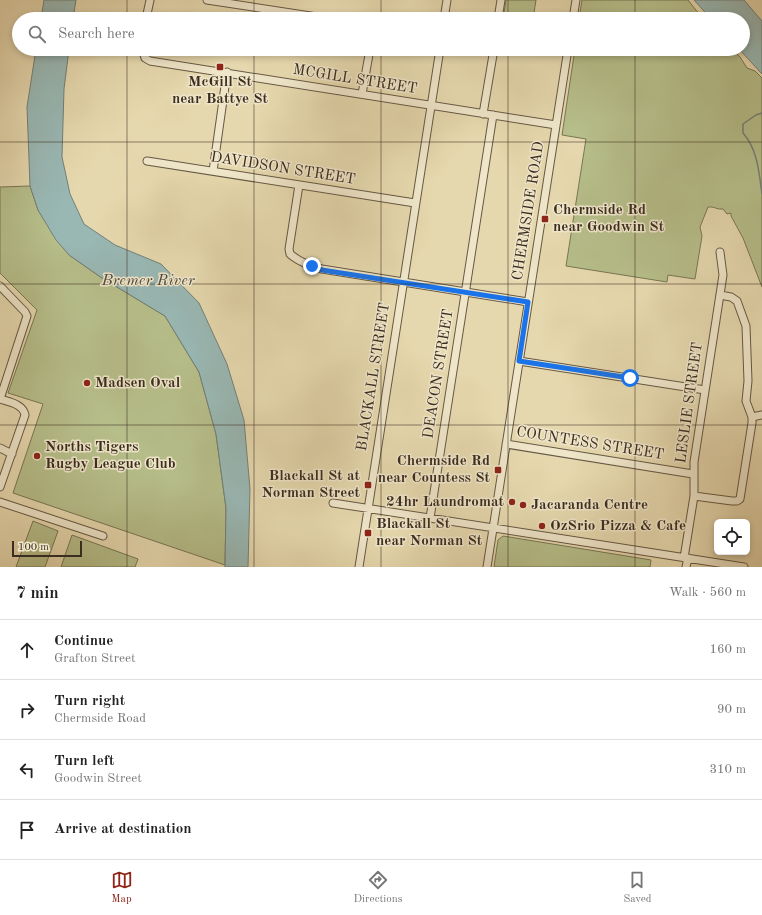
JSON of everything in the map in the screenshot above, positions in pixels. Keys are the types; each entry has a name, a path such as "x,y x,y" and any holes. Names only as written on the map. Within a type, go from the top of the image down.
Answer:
{"street":[{"path":"147,12 150,0"},
{"path":"206,0 284,12"},
{"path":"445,12 447,0"},
{"path":"499,12 501,0"},
{"path":"574,12 576,0"},
{"name":"MCGILL STREET","path":"144,56 150,61 556,125"},
{"path":"362,94 369,56"},
{"name":"BLACKALL STREET","path":"358,567 439,56"},
{"path":"484,114 493,56"},
{"name":"CHERMSIDE ROAD","path":"487,567 567,56"},
{"path":"213,171 227,72"},
{"name":"DEACON STREET","path":"430,518 493,115"},
{"name":"DAVIDSON STREET","path":"148,161 415,203"},
{"path":"299,185 289,249 290,254 312,266 322,270 528,302"},
{"name":"LESLIE STREET","path":"686,567 694,496 694,462 723,275 720,252"},
{"path":"0,286 27,314 26,322 0,399 16,404 24,411 24,418 0,487"},
{"path":"694,496 732,501 738,500 741,495 752,417 746,401 748,381 746,323 736,300 732,297 720,295"},
{"path":"519,361 705,390"},
{"path":"752,417 762,415"},
{"name":"COUNTESS STREET","path":"506,444 693,474"},
{"path":"0,448 12,454"},
{"path":"0,502 103,536"},
{"path":"333,503 744,567"}],"green space":[{"path":"506,0 536,0 534,12 504,12"},
{"path":"582,0 688,0 697,12 580,12"},
{"path":"574,56 739,56 747,68 755,71 762,78 762,287 743,238 731,216 731,213 727,214 723,209 712,207 708,207 700,227 702,236 695,279 668,275 667,282 566,266 586,139 562,135"},
{"path":"30,186 38,210 69,255 102,278 165,316 199,372 216,434 226,508 225,565 13,493 43,404 8,393 37,310 0,273 0,187"},
{"path":"33,521 58,531 45,567 16,567"},
{"path":"72,535 138,559 135,567 61,567"},
{"path":"503,536 651,560 650,567 494,567 498,540"}],"water":[{"path":"44,0 76,0 74,12 42,12"},
{"path":"694,0 744,0 762,21 762,74 745,56 750,56 750,12 705,12"},
{"name":"Bremer River","path":"35,56 68,56 64,89 62,157 70,194 84,224 115,245 161,264 199,303 227,364 244,420 250,489 248,567 225,567 226,508 216,434 199,372 165,316 102,278 69,255 56,240 38,210 30,186 27,107"}],"waterway":[{"path":"762,113 756,115 743,124 743,133 755,154 762,194"}],"place":[{"name":"McGill St near Battye St","path":"220,67"},
{"name":"Chermside Rd near Goodwin St","path":"545,219"},
{"name":"Madsen Oval","path":"87,383"},
{"name":"Norths Tigers Rugby League Club","path":"37,456"},
{"name":"Chermside Rd near Countess St","path":"498,470"},
{"name":"Blackall St at Norman Street","path":"368,485"},
{"name":"24hr Laundromat","path":"512,502"},
{"name":"Jacaranda Centre","path":"523,505"},
{"name":"OzSrio Pizza & Cafe","path":"542,526"},
{"name":"Blackall St near Norman St","path":"368,533"}],"route":[{"path":"312,266 322,270 528,302 519,361 630,378"}]}
